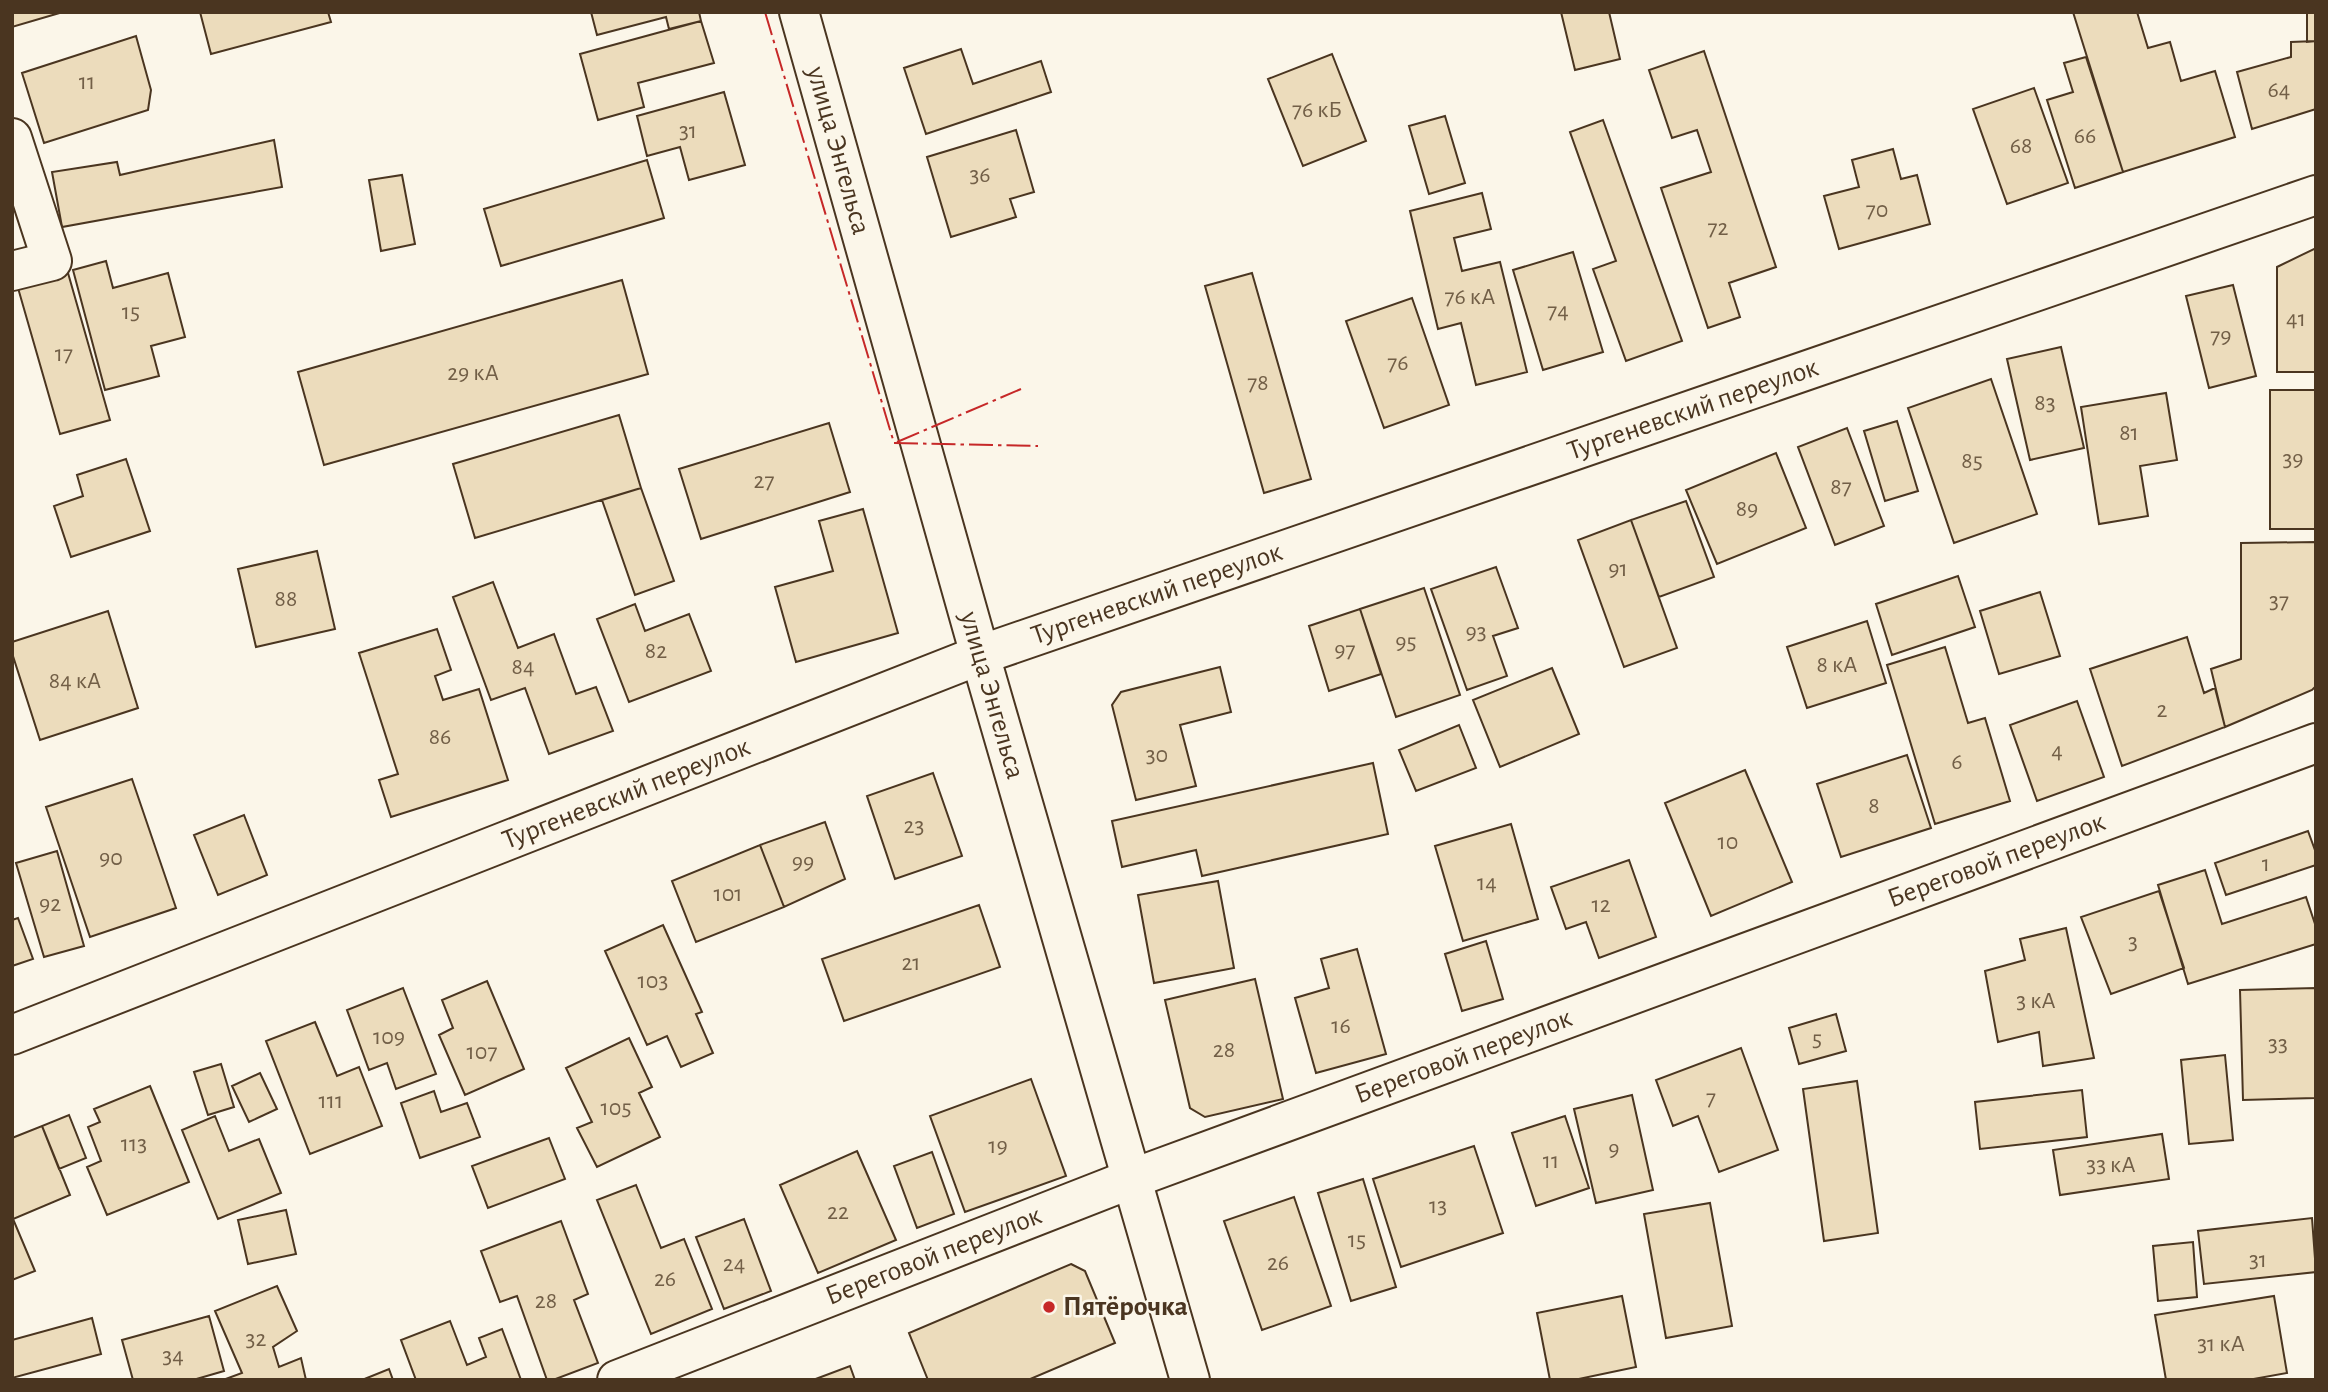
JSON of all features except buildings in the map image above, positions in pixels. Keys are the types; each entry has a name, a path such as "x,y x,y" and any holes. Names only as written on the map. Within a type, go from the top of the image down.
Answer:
{"street":[{"name":"улица Энгельса","path":"799,12 980,655 1190,1380"},
{"path":"12,138 52,261 12,271"},
{"name":"Тургеневский переулок","path":"12,1035 980,655 2316,195"},
{"name":"Береговой переулок","path":"617,1380 1131,1179 2316,743"}],"power":[{"path":"765,12 894,443"},
{"path":"897,442 1021,389"},
{"path":"894,443 1038,446"}],"place":[{"name":"Пятёрочка","path":"1049,1307"}]}
